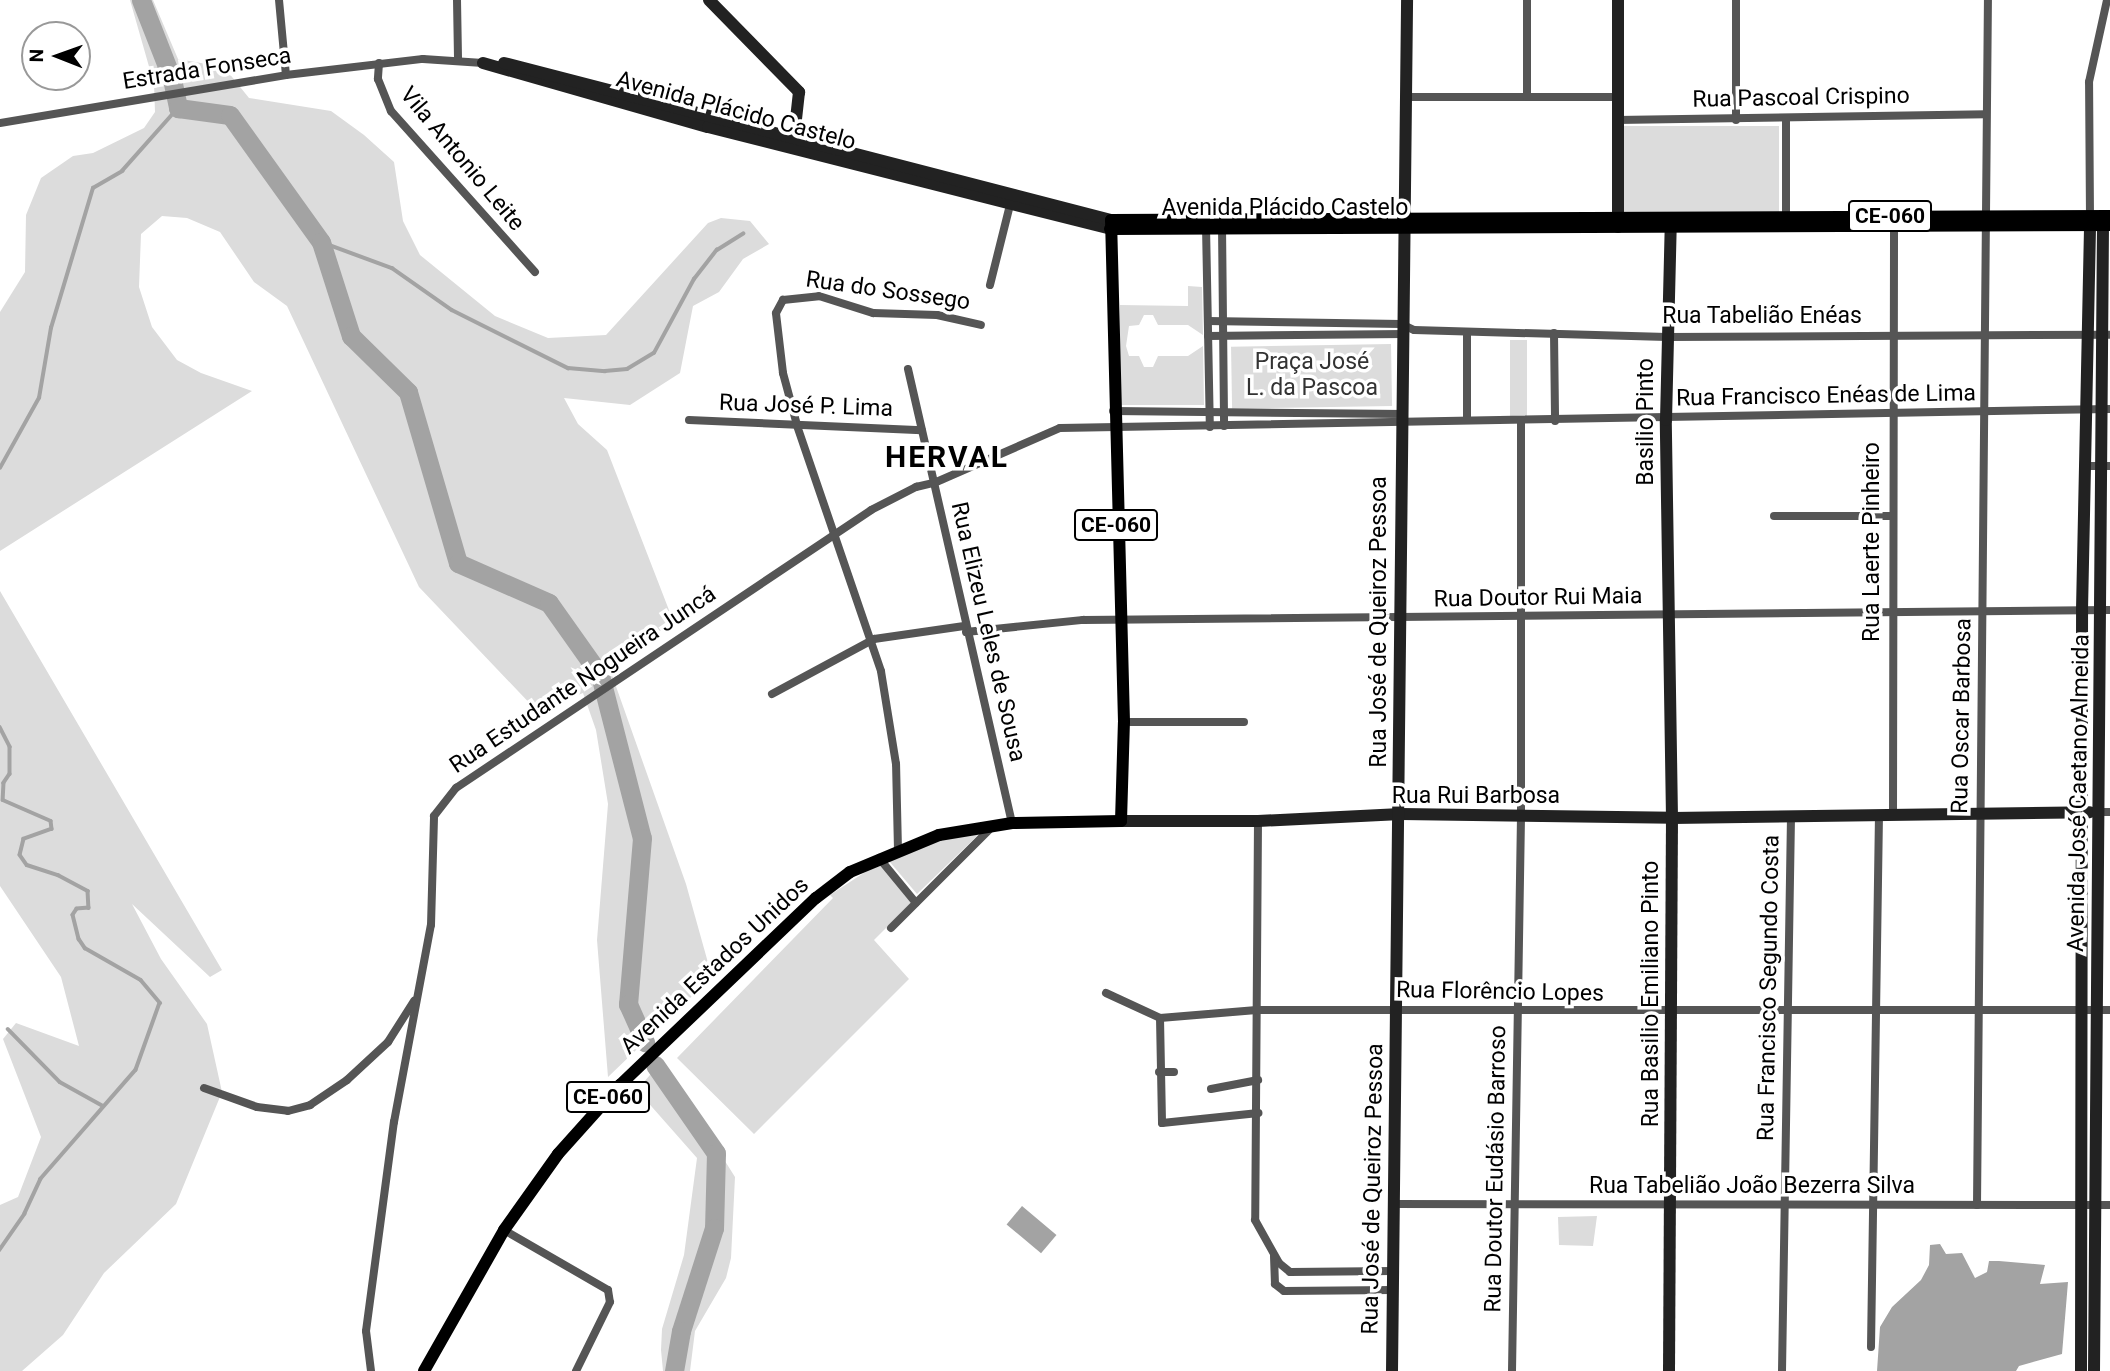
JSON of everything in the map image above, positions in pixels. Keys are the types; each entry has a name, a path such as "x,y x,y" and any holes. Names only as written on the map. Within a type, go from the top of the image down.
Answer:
{"main road":[{"path":"709,0 799,92 793,144"},
{"name":"Rua José de Queiroz Pessoa","path":"1392,1371 1401,814 1398,620 1400,330 1407,0"},
{"path":"1618,0 1618,223"},
{"name":"Avenida Plácido Castelo","path":"483,63 1111,224 2101,221"},
{"name":"Avenida Plácido Castelo","path":"929,179 1010,205 1037,207"},
{"name":"Avenida José Caetano Almeida","path":"2081,1371 2088,1204 2104,1010 2107,610 2106,466 2100,410 2101,221"},
{"name":"Basilio Pinto","path":"1669,616 1666,420 1671,223"},
{"name":"CE-060","path":"1111,224 1118,620 1124,722 1121,821"},
{"name":"Avenida José Caetano Almeida","path":"2094,1371 2083,1010 2082,610 2087,466 2100,410"},
{"name":"Rua Basilio Emiliano Pinto","path":"1669,616 1672,818 1669,1371"},
{"name":"Rua Rui Barbosa","path":"850,872 939,835 1012,822 1258,821 1401,814 1672,818 2104,812"},
{"name":"Avenida Estados Unidos","path":"424,1371 504,1230 558,1154 620,1085 785,923 850,872"}],"street":[{"path":"279,0 286,75"},
{"path":"457,0 458,59"},
{"path":"1527,0 1527,97"},
{"path":"1736,0 1736,120"},
{"name":"Rua Oscar Barbosa","path":"1978,1205 1982,336 1989,0"},
{"path":"2101,221 2089,82 2107,0"},
{"name":"Avenida Plácido Castelo","path":"379,63 458,59 483,63"},
{"name":"Estrada Fonseca","path":"0,122 286,75 379,63"},
{"name":"Vila Antonio Leite","path":"379,63 378,79 391,111 535,272"},
{"path":"1407,97 1618,97"},
{"name":"Rua Pascoal Crispino","path":"1617,120 1986,114"},
{"path":"1786,222 1787,119"},
{"name":"Rua do Sossego","path":"990,285 1010,205"},
{"name":"Rua Laerte Pinheiro","path":"1893,814 1890,614 1894,222"},
{"path":"1206,225 1210,427"},
{"path":"1222,225 1224,426"},
{"name":"Rua do Sossego","path":"797,425 776,321 777,307 790,297 819,296 873,313 937,316 981,325"},
{"path":"1208,321 1400,330"},
{"path":"1208,336 1400,330"},
{"name":"Rua Tabelião Enéas","path":"1400,330 1667,337 2101,335"},
{"path":"1467,332 1467,420"},
{"path":"1555,332 1555,421"},
{"name":"Rua Elizeu Leles de Sousa","path":"908,369 965,629 1012,822"},
{"name":"Rua Francisco Enéas de Lima","path":"1401,419 1666,420 2100,410"},
{"path":"1113,411 1223,411 1401,419"},
{"name":"Rua Estudante Nogueira Juncá","path":"371,1371 366,1331 394,1122 434,892 431,827 445,799 836,533 916,487 934,483 1044,431 1401,419"},
{"name":"Rua José P. Lima","path":"689,420 922,430"},
{"name":"Rua Doutor Eudásio Barroso","path":"1511,1371 1521,816 1521,421"},
{"path":"797,425 874,639 896,764 898,850"},
{"path":"2087,466 2106,466"},
{"path":"1774,516 1891,516"},
{"name":"Rua Doutor Rui Maia","path":"772,694 874,639 965,629 1118,620 1398,620 1520,616 2107,610"},
{"path":"1124,722 1244,722"},
{"path":"1871,1347 1879,1012 1879,815"},
{"name":"Rua Francisco Segundo Costa","path":"1782,1371 1791,816"},
{"path":"1258,821 1258,1113 1254,1217 1284,1269 1297,1274 1393,1271"},
{"path":"891,928 995,825"},
{"path":"879,858 916,903"},
{"name":"Rua Florêncio Lopes","path":"1106,993 1160,1018 1256,1010 1671,1013 2104,1010"},
{"path":"204,1088 257,1107 288,1111 310,1105 347,1080 388,1042 418,996"},
{"path":"1160,1018 1161,1120 1165,1125 1258,1113"},
{"path":"1159,1073 1174,1072"},
{"path":"1211,1088 1258,1080"},
{"name":"Rua Tabelião João Bezerra Silva","path":"1393,1204 1783,1205 1876,1208 2110,1205"},
{"path":"504,1230 608,1290 610,1302 576,1371"},
{"path":"1274,1254 1273,1278 1284,1291 1392,1290"}],"green space":[{"path":"130,0 153,0 178,59 224,67 249,98 331,111 364,135 394,162 403,221 420,255 495,316 548,338 606,335 708,223 721,218 750,221 769,244 743,259 719,292 693,306 680,373 630,405 564,398 578,424 607,450 674,623 607,661 686,884 712,977 608,1077 597,940 608,804 596,730 583,693 537,711 419,587 287,306 254,282 220,232 187,218 162,216 141,234 139,287 152,327 177,360 201,373 252,391 0,551 0,312 25,272 26,215 41,178 73,156 93,153 144,128 155,112 154,84"},
{"path":"1621,126 1779,126 1779,212 1621,212"},
{"path":"1188,286 1202,287 1203,335 1188,325 1158,325 1153,315 1144,315 1139,325 1129,326 1126,346 1129,356 1139,356 1144,367 1153,367 1158,356 1188,356 1203,346 1204,405 1120,405 1120,305 1188,306"},
{"path":"1510,340 1527,340 1527,417 1510,417"},
{"name":"Praça José L. da Pascoa","path":"1391,344 1392,406 1232,409 1231,347"},
{"path":"0,591 222,970 210,977 132,904 161,959 207,1024 222,1092 176,1204 104,1273 63,1335 22,1371 0,1371 0,1205 18,1197 41,1137 3,1039 16,1023 79,1046 61,977 0,886"},
{"path":"979,834 917,894 889,861 940,840"},
{"path":"879,863 911,903 874,940 909,979 754,1134 677,1058 833,898 830,895"},
{"path":"662,1061 735,1177 731,1258 726,1278 695,1331 690,1371 663,1371 661,1350 662,1329 684,1255 697,1158 637,1090"},
{"path":"1597,1216 1593,1246 1559,1245 1558,1217"}],"shaded area":[{"path":"1022,1206 1056,1235 1041,1253 1007,1224"},
{"path":"1940,1244 1946,1254 1962,1253 1975,1278 1987,1272 1989,1261 1999,1261 2045,1265 2040,1284 2068,1282 2062,1354 2019,1366 2016,1371 1877,1371 1880,1327 1892,1307 1921,1280 1929,1265 1930,1245"}],"waterway":[{"path":"141,0 172,79 178,108 230,115 321,242 351,336 408,392 458,563 549,603 600,675 642,838 628,1004 645,1042"},
{"path":"0,468 39,398 51,328 93,188 122,171 178,108"},
{"path":"321,242 392,268 452,310 568,368 605,371 627,369 654,353 694,279 717,250 743,234"},
{"path":"0,727 10,747 10,774 4,783 3,800 51,821 52,829 24,839 20,855 27,865 58,875 88,891 89,908 77,909 73,915 79,939 85,948 141,980 160,1003 136,1070 41,1179 25,1214 0,1250"},
{"path":"8,1029 60,1082 103,1106"},
{"path":"655,1065 716,1153 714,1228 681,1331 674,1371"}],"district":[{"name":"HERVAL","path":"947,457"}]}
